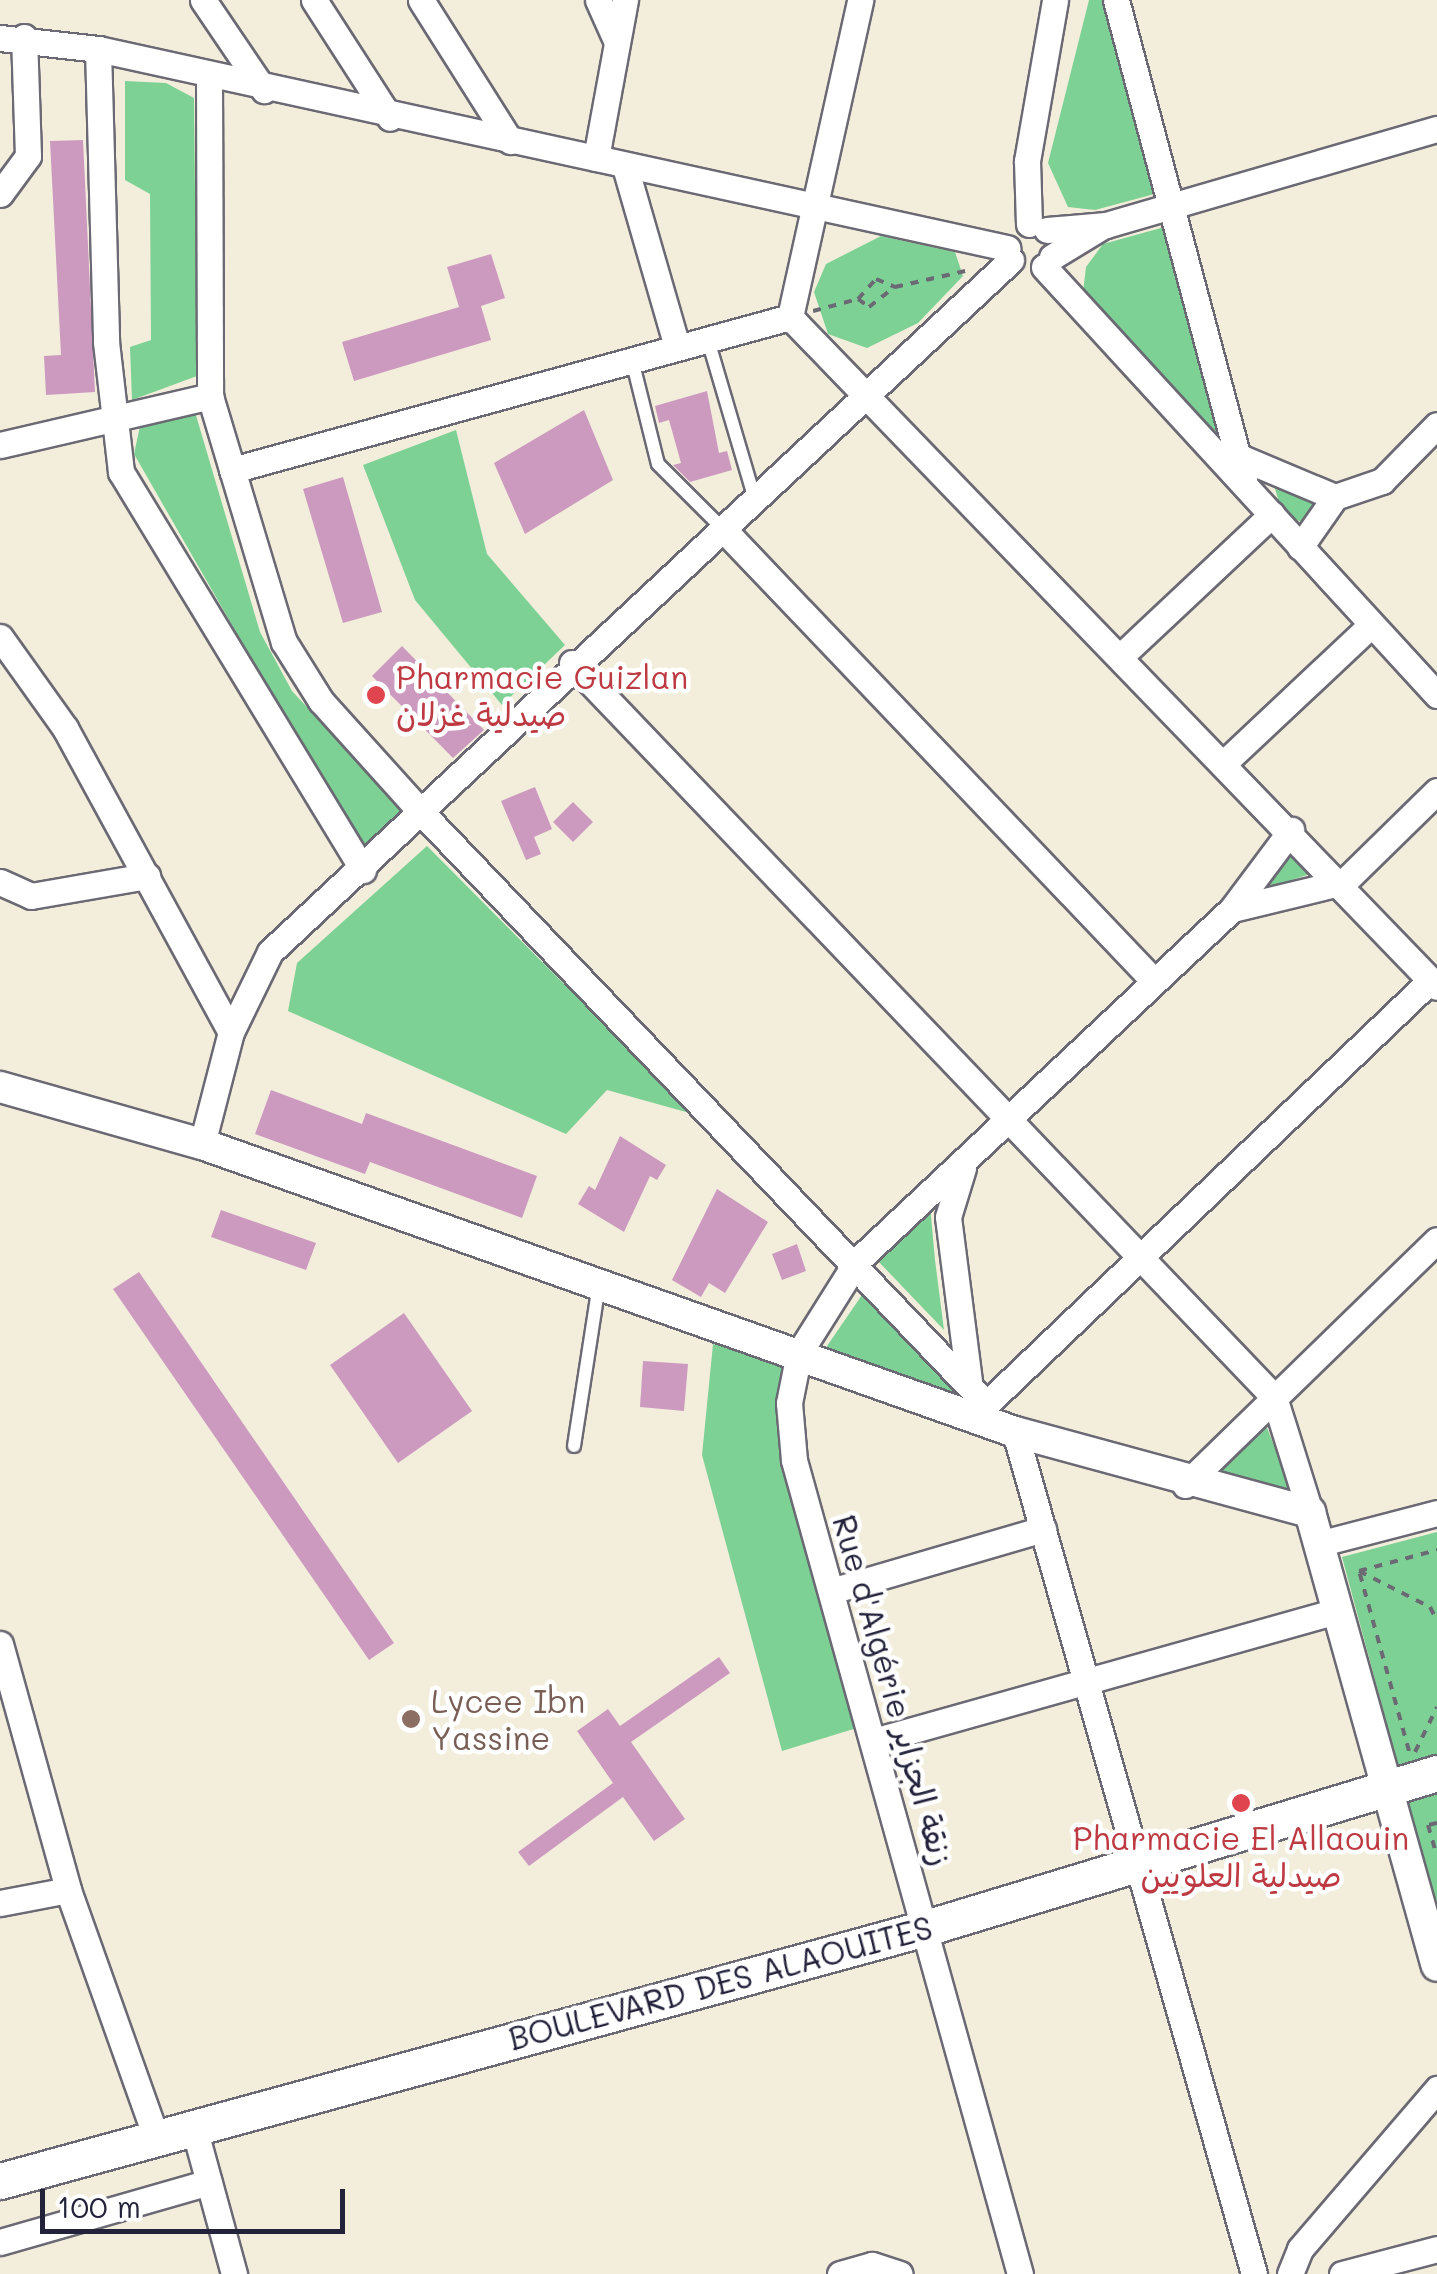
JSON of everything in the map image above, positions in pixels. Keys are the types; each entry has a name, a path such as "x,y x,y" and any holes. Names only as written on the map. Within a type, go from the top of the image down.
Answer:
{"main road":[{"name":"BOULEVARD DES ALAOUITES","path":"0,2181 193,2124 929,1927 1131,1860 1387,1786 1424,1762"}],"street":[{"path":"202,0 264,90"},
{"path":"314,0 390,118"},
{"path":"421,0 510,141"},
{"path":"598,0 616,40"},
{"path":"596,158 624,0"},
{"path":"790,317 860,0"},
{"path":"1055,0 1027,161 1048,262 1300,547 1437,695"},
{"path":"1116,0 1176,204 1242,458 1245,484"},
{"path":"0,194 28,156 12,38 98,49 208,79 596,158 626,170 816,208 1009,254 1026,270 1048,262 1106,224"},
{"path":"98,49 106,342 118,418 121,472 363,870"},
{"path":"208,79 210,396 284,642 321,701 422,812 969,1382"},
{"path":"202,1144 231,1032 270,952 363,870 572,663 722,528 863,389 1038,227 1106,224 1437,129"},
{"path":"626,170 677,347"},
{"path":"232,470 790,317"},
{"path":"790,317 1344,882 1434,984 980,1409"},
{"path":"0,445 210,396"},
{"path":"1300,547 1335,497 1382,482 1437,426"},
{"path":"1242,458 1335,497"},
{"path":"1121,656 1272,514"},
{"path":"722,528 1153,980"},
{"path":"1224,762 1372,625"},
{"path":"0,638 65,728 231,1032"},
{"path":"572,663 1274,1396 1437,1966"},
{"path":"1232,909 1344,882 1437,791"},
{"path":"798,1353 857,1261 962,1168 1153,980 1232,909 1290,830"},
{"path":"0,882 31,896 147,876"},
{"path":"0,1087 202,1144 798,1353 980,1409 1015,1432 1185,1485 1310,1512"},
{"path":"962,1168 948,1217 969,1382 980,1409"},
{"path":"1185,1485 1437,1240"},
{"name":"Rue d'Algérie زنقة الجزاير","path":"798,1353 789,1403 794,1460 929,1927 1020,2274"},
{"path":"1015,1432 1086,1678 1131,1860 1254,2274"},
{"path":"1318,1544 1437,1512"},
{"path":"831,1591 1043,1529"},
{"path":"874,1741 1086,1678 1338,1611"},
{"path":"1,1649 68,1890 154,2136"},
{"path":"0,1903 68,1890"},
{"path":"1290,2274 1300,2249 1437,2090"},
{"path":"193,2124 234,2274"},
{"path":"0,2242 209,2182"},
{"path":"1342,2274 1437,2249"},
{"path":"840,2274 872,2264 900,2274"}],"lane":[{"path":"708,340 754,496"},
{"path":"632,360 658,464 722,528"},
{"path":"574,1446 599,1282"}],"path":[{"path":"858,299 869,307 895,287 1009,254"},
{"path":"790,317 858,299 876,279 895,287"},
{"path":"1358,1571 1437,1550"},
{"path":"1358,1571 1430,1607 1437,1622"},
{"path":"1358,1571 1424,1762"},
{"path":"1430,1607 1437,1601"},
{"path":"1424,1762 1437,1708"},
{"path":"1437,1826 1428,1825 1437,1856"}],"green space":[{"path":"1089,0 1109,0 1162,192 1095,210 1068,207 1048,163"},
{"path":"125,81 166,83 194,98 197,376 132,400 130,347 151,340 150,194 125,180"},
{"path":"1168,226 1229,446 1222,449 1083,292 1086,267 1103,244"},
{"path":"881,236 955,252 963,276 918,323 867,348 828,334 814,292 826,264"},
{"path":"195,412 260,632 292,691 406,813 362,852 134,454 140,426"},
{"path":"456,430 487,554 565,645 502,705 415,600 363,465"},
{"path":"1274,485 1324,503 1308,525 1282,513"},
{"path":"427,846 693,1114 607,1090 566,1134 288,1011 297,963"},
{"path":"1292,849 1313,873 1253,893"},
{"path":"930,1205 935,1260 944,1330 877,1260"},
{"path":"864,1292 962,1385 958,1397 825,1349"},
{"path":"713,1344 788,1362 781,1449 860,1727 782,1751 702,1455"},
{"path":"1264,1420 1291,1489 1284,1498 1214,1471"},
{"path":"1437,1532 1437,1911 1342,1557"}],"building":[{"path":"83,140 95,392 46,395 44,356 61,355 50,141"},
{"path":"491,254 505,298 481,306 491,340 354,381 342,342 459,307 447,267"},
{"path":"707,391 719,453 727,451 732,470 690,482 673,465 681,463 669,420 659,423 655,406"},
{"path":"584,410 613,480 525,534 494,463"},
{"path":"343,477 382,612 343,623 303,489"},
{"path":"402,646 484,730 453,758 372,676"},
{"path":"535,787 552,829 534,837 541,854 526,860 501,801"},
{"path":"573,802 593,822 573,842 553,822"},
{"path":"271,1090 362,1124 366,1113 537,1176 522,1218 370,1162 365,1174 255,1134"},
{"path":"620,1136 666,1165 657,1180 650,1176 624,1232 578,1204 589,1186 595,1190"},
{"path":"717,1189 768,1222 725,1293 709,1283 701,1297 672,1280"},
{"path":"221,1210 316,1243 306,1270 211,1237"},
{"path":"797,1244 806,1271 782,1280 772,1254"},
{"path":"139,1272 394,1643 369,1660 113,1289"},
{"path":"404,1313 472,1411 398,1463 330,1365"},
{"path":"643,1361 688,1364 684,1411 640,1407"},
{"path":"719,1657 730,1673 631,1742 685,1819 654,1841 623,1797 529,1866 518,1852 613,1783 577,1731 608,1709 620,1726"}],"place":[{"name":"Pharmacie Guizlan صيدلية غزلان","path":"376,695"},
{"name":"Lycee Ibn Yassine","path":"411,1719"},
{"name":"Pharmacie El Allaouin صيدلية العلويين","path":"1241,1803"}]}
